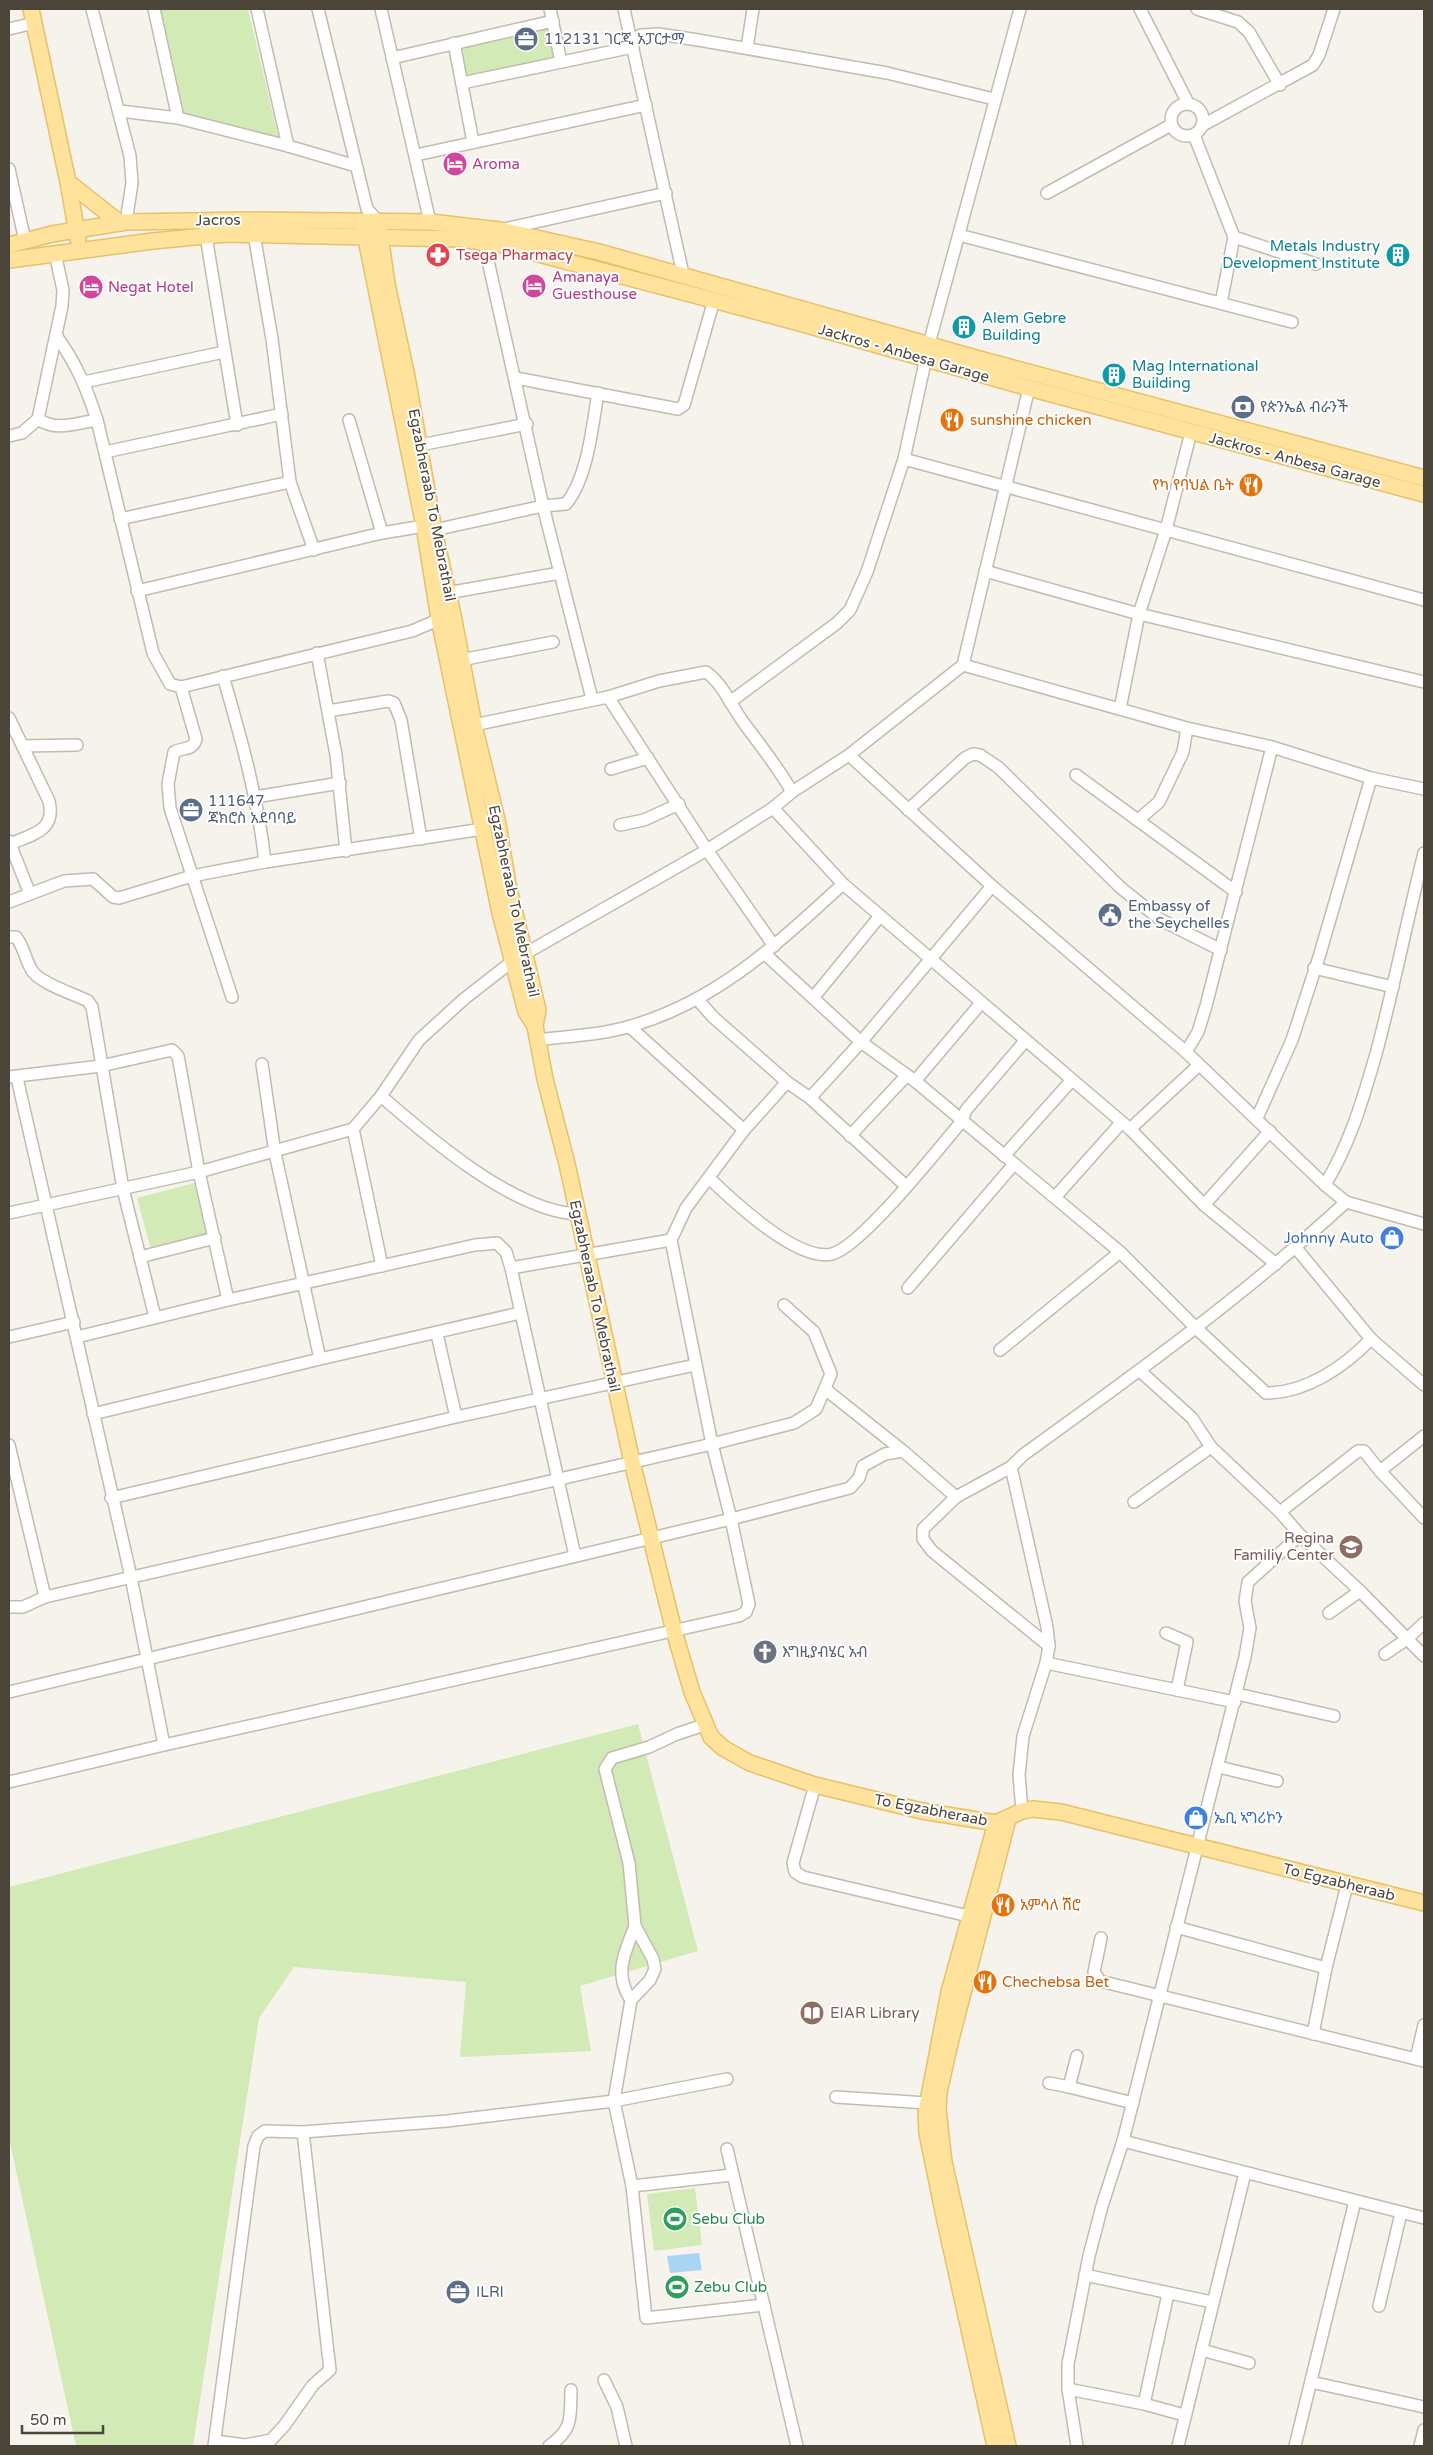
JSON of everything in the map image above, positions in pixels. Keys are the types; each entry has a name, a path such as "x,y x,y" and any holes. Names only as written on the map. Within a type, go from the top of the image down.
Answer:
{"main road":[{"path":"32,16 68,182 80,250"},
{"path":"68,182 123,222"},
{"path":"369,217 429,528 439,619 500,913 519,956"},
{"name":"Jacros","path":"9,260 80,250 205,228 369,217 430,222 500,230 599,252 683,274 928,352"},
{"name":"Jacros","path":"9,245 75,230 123,222 205,228 254,234 373,237"},
{"name":"Jackros - Anbesa Garage","path":"373,237 459,239 534,252 714,300 928,352 1029,388 1424,494"},
{"name":"Egzabheraab To Mebrathail","path":"373,237 387,284 420,446 435,524 429,528 453,614 519,956 526,1012 536,1033 587,1254 632,1462 665,1592"},
{"path":"928,352 1360,460 1424,478"},
{"path":"1357,476 1360,460"},
{"name":"To Egzabheraab","path":"665,1592 674,1631 704,1725 711,1737 733,1755 815,1785 922,1811 1002,1821 1022,1811 1033,1809 1061,1812 1347,1885 1424,1902"},
{"path":"995,2446 944,2162 938,2110 939,2092 976,1918 1002,1821"},
{"path":"976,1918 949,1992 927,2103 927,2133 1008,2446"}],"street":[{"path":"92,9 120,111 130,156 132,183 123,222"},
{"path":"154,9 178,118"},
{"path":"257,9 288,146"},
{"path":"318,9 369,217"},
{"path":"381,9 430,222"},
{"path":"550,9 561,62"},
{"path":"624,9 683,274"},
{"path":"747,48 753,9"},
{"path":"730,702 814,642 850,610 873,556 904,458 928,352 994,99 1020,9"},
{"path":"1140,9 1188,103 1199,108 1204,119 1203,125"},
{"path":"1197,9 1238,22 1249,32 1280,84"},
{"path":"1188,103 1176,107 1172,112 1171,125 1180,135 1194,135 1203,125 1313,65 1319,55 1334,9"},
{"path":"9,29 32,16"},
{"path":"392,58 553,21"},
{"path":"462,83 561,62 632,44 641,35 659,34 887,74 994,99"},
{"path":"454,43 473,142"},
{"path":"416,155 646,105"},
{"path":"120,111 178,118 288,146 356,166"},
{"path":"1047,193 1171,125"},
{"path":"1194,135 1234,237 1221,303"},
{"path":"9,169 25,241"},
{"path":"500,230 666,193"},
{"path":"205,228 237,425"},
{"path":"254,234 282,414 290,482 314,550"},
{"path":"959,235 1292,322"},
{"path":"1234,237 1316,264"},
{"path":"484,243 516,378 543,506 592,699"},
{"path":"9,436 22,433 38,419 57,337 63,290 55,253"},
{"path":"516,378 678,409 684,405 714,300"},
{"path":"57,337 72,357 84,382 97,420 153,653 170,684 181,687 412,631 453,614"},
{"path":"84,382 224,352"},
{"path":"9,1213 199,1172 275,1153 353,1129 375,1103 419,1040 464,999 519,956 707,850 772,808 792,792 850,755 963,665 1029,388"},
{"path":"137,591 382,534 429,528 543,506 566,504 574,494 582,473 598,393"},
{"path":"105,452 282,414"},
{"path":"38,419 51,426 58,427 97,420"},
{"path":"349,420 382,534"},
{"path":"420,446 526,424"},
{"path":"1120,709 1139,614 1166,530 1191,432"},
{"path":"904,458 1006,488 1424,600"},
{"path":"120,518 290,482"},
{"path":"985,571 1139,614 1424,682"},
{"path":"447,593 560,573"},
{"path":"461,660 553,642"},
{"path":"317,653 340,783 346,851"},
{"path":"963,665 1187,728 1272,747 1371,778 1424,788"},
{"path":"474,726 592,699 608,698 659,681 706,672 717,681 782,774 792,792"},
{"path":"223,676 247,757 265,862"},
{"path":"181,687 196,739 193,746 174,752 168,784 168,796 170,808 232,997"},
{"path":"608,698 679,804 770,950 812,998 861,1042 911,1078 1004,1156 1056,1196 1120,1252 1196,1328 1266,1393 1315,1382 1362,1348 1371,1339"},
{"path":"328,711 388,701 394,703 401,720 421,839"},
{"path":"9,718 49,801 51,820 38,832 9,842 30,894"},
{"path":"1138,820 1159,802 1183,752 1187,728"},
{"path":"23,746 77,745"},
{"path":"1186,1052 1198,1032 1221,950 1272,747"},
{"path":"908,810 965,758 973,754 980,755 998,767 1032,799 1121,888 1162,920 1221,950"},
{"path":"850,755 992,886 1186,1052 1325,1185 1346,1202 1424,1224"},
{"path":"611,769 648,758"},
{"path":"1076,774 1236,892"},
{"path":"1257,1118 1292,1040 1371,778"},
{"path":"255,797 340,783"},
{"path":"620,824 644,820 679,804"},
{"path":"772,808 843,884 1125,1126 1204,1205 1276,1264"},
{"path":"9,902 64,881 81,878 93,879 113,897 119,898 192,876 265,862 483,829"},
{"path":"1325,1185 1344,1154 1354,1127 1393,987 1424,858"},
{"path":"536,1033 630,1026 698,1000 770,950 843,884"},
{"path":"810,1098 861,1042 992,886"},
{"path":"812,998 880,916"},
{"path":"9,937 16,937 22,944 33,972 41,979 88,1001 92,1007 123,1189 155,1317"},
{"path":"1314,968 1393,987"},
{"path":"698,1000 713,1017 787,1082 810,1098 906,1186"},
{"path":"850,1136 911,1078 981,1003"},
{"path":"630,1026 744,1130"},
{"path":"709,1178 740,1208 797,1246 816,1254 832,1254 847,1248 866,1231 962,1121 966,1110 1025,1041"},
{"path":"164,1745 131,1577 111,1498 74,1322 13,1078 101,1066 172,1050 178,1056 199,1172 228,1300"},
{"path":"262,1064 275,1153 320,1359"},
{"path":"1056,1196 1125,1126 1199,1065"},
{"path":"1004,1156 1071,1081"},
{"path":"9,1781 674,1631 739,1616 746,1612 749,1604 695,1365 671,1240 686,1208 744,1130 787,1082"},
{"path":"375,1103 420,1131 463,1164 504,1188 560,1213 577,1214"},
{"path":"353,1129 382,1266"},
{"path":"1204,1205 1270,1131"},
{"path":"908,1288 1014,1164"},
{"path":"1049,1646 932,1551 923,1539 923,1529 956,1497 1011,1467 1023,1455 1140,1371 1196,1328 1296,1248 1346,1202"},
{"path":"140,1257 215,1238"},
{"path":"511,1268 671,1240"},
{"path":"77,1336 486,1242 502,1246 511,1268 575,1556"},
{"path":"1296,1248 1371,1339 1424,1385"},
{"path":"1000,1350 1120,1252"},
{"path":"9,1607 23,1606 45,1597 557,1478 712,1444 794,1423 816,1409 831,1374 814,1332 784,1305"},
{"path":"93,1414 320,1359 520,1314"},
{"path":"9,1337 74,1322"},
{"path":"437,1334 456,1417"},
{"path":"111,1498 456,1417 695,1365"},
{"path":"1140,1371 1192,1418 1211,1447 1280,1512 1300,1535 1360,1591 1424,1656"},
{"path":"825,1389 903,1451 956,1497"},
{"path":"1380,1471 1424,1436"},
{"path":"9,1445 45,1597"},
{"path":"1134,1502 1211,1447"},
{"path":"9,1692 652,1539 850,1488 859,1478 863,1466 885,1454 903,1451"},
{"path":"1280,1512 1358,1451 1364,1451 1424,1518"},
{"path":"1011,1467 1047,1627 1049,1646 1046,1663 1023,1736 1019,1775 1022,1811"},
{"path":"1077,2446 1068,2389 1068,2364 1085,2275 1102,2206 1133,2103 1158,1996 1236,1698 1250,1628 1245,1601 1248,1582 1300,1535"},
{"path":"1329,1613 1360,1591"},
{"path":"1385,1654 1407,1639 1424,1623"},
{"path":"1166,1633 1187,1642 1177,1690"},
{"path":"1046,1663 1177,1690 1236,1698 1334,1716"},
{"path":"704,1725 677,1734 649,1747 612,1758 605,1769 629,1863 635,1926 653,1959 655,1969 650,1980 631,2000 614,2101 632,2186 646,2318 764,2305"},
{"path":"1219,1767 1277,1781"},
{"path":"815,1785 793,1863 795,1872 803,1877 976,1918"},
{"path":"1313,2034 1326,1968 1347,1885"},
{"path":"631,2000 622,1983 620,1969 635,1926"},
{"path":"1176,1927 1326,1968"},
{"path":"1102,1938 1094,1972 1096,1976 1100,1980 1158,1996 1420,2060 1424,2025"},
{"path":"1069,2087 1077,2056"},
{"path":"303,2132 330,2370 313,2385 284,2426 271,2440 245,2445 214,2444 254,2146 258,2136 265,2131 303,2132 447,2121 614,2101 727,2079"},
{"path":"1049,2083 1133,2103"},
{"path":"836,2097 927,2103"},
{"path":"1123,2141 1355,2202 1424,2218"},
{"path":"727,2149 797,2446"},
{"path":"1178,2446 1184,2415 1202,2350 1212,2302 1245,2173"},
{"path":"632,2186 732,2175"},
{"path":"1295,2446 1355,2202"},
{"path":"1379,2306 1401,2213"},
{"path":"1085,2275 1212,2302"},
{"path":"1144,2404 1168,2294"},
{"path":"1202,2350 1249,2364"},
{"path":"604,2380 617,2407 626,2446"},
{"path":"1311,2382 1424,2407"},
{"path":"1068,2389 1144,2404 1184,2415"},
{"path":"550,2446 561,2438 570,2424 571,2390"},
{"path":"1420,2446 1424,2430"}],"green space":[{"path":"157,9 248,9 279,140 182,119"},
{"path":"547,25 556,63 463,86 454,48"},
{"path":"194,1183 208,1239 152,1253 137,1198"},
{"path":"638,1724 698,1951 580,1986 591,2051 460,2057 466,1982 294,1967 259,2018 193,2446 76,2446 9,2138 9,1887"},
{"name":"Sebu Club","path":"695,2188 702,2245 654,2251 647,2194"}],"water":[{"path":"699,2253 702,2270 670,2273 667,2256"}],"place":[{"name":"112131 ገርጂ አፓርታማ","path":"526,39"},
{"name":"Aroma","path":"455,164"},
{"name":"Tsega Pharmacy","path":"438,255"},
{"name":"Metals Industry Development Institute","path":"1398,255"},
{"name":"Amanaya Guesthouse","path":"534,286"},
{"name":"Negat Hotel","path":"91,287"},
{"name":"Alem Gebre Building","path":"964,327"},
{"name":"Mag International Building","path":"1114,375"},
{"name":"የጵንኤል ብራንች","path":"1243,407"},
{"name":"sunshine chicken","path":"952,420"},
{"name":"የካ የባህል ቤት","path":"1251,485"},
{"name":"111647 ጃክሮስ አደባባይ","path":"191,810"},
{"name":"Embassy of the Seychelles","path":"1110,915"},
{"name":"Johnny Auto","path":"1392,1238"},
{"name":"Regina Familiy Center","path":"1351,1547"},
{"name":"እግዚያብሄር አብ","path":"765,1652"},
{"name":"ኤቢ ኣግሪኮን","path":"1196,1818"},
{"name":"አምሳለ ሽሮ","path":"1003,1905"},
{"name":"Chechebsa Bet","path":"985,1982"},
{"name":"EIAR Library","path":"812,2013"},
{"name":"Sebu Club","path":"675,2219"},
{"name":"Zebu Club","path":"677,2287"},
{"name":"ILRI","path":"458,2292"}]}
